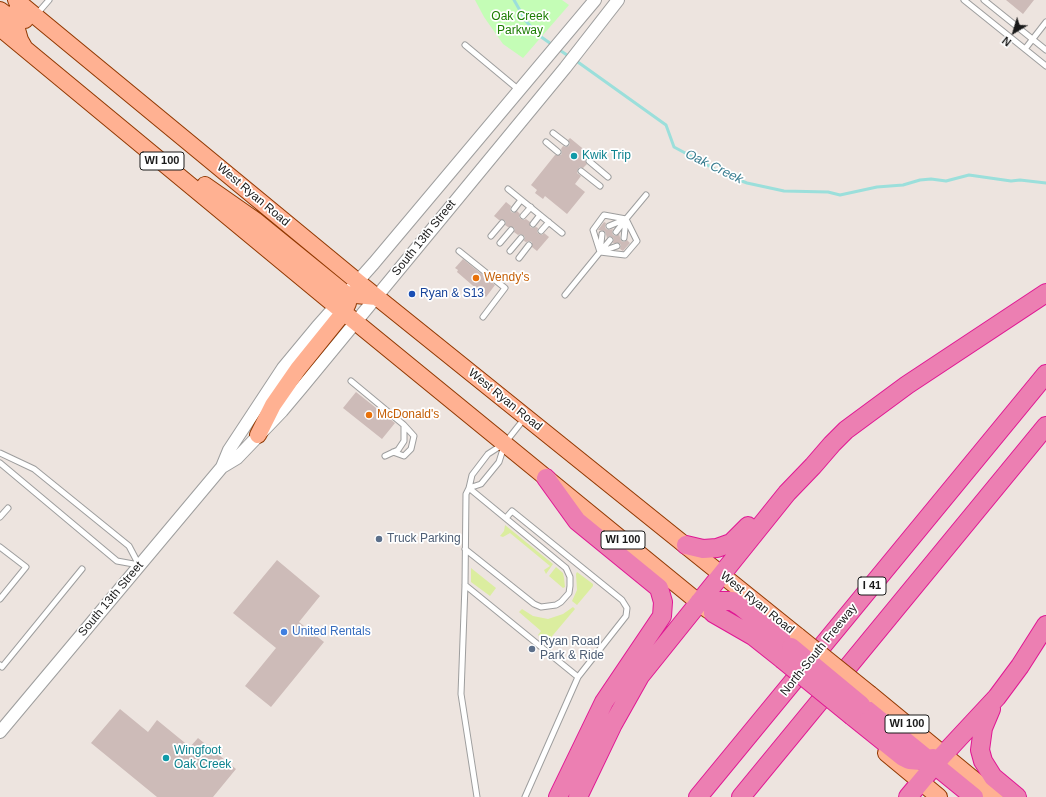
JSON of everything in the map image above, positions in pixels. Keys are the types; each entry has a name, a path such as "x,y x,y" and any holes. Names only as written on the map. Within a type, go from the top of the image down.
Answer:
{"highway":[{"path":"578,797 613,724 640,676 706,608 722,574 787,493 832,444 846,430 908,385 1046,293"},
{"name":"North-South Freeway","path":"698,797 1046,374"},
{"name":"I 41","path":"740,797 1046,426"},
{"path":"686,545 703,549 717,548 731,543 740,535 806,460 832,444"},
{"path":"546,478 577,521 659,588 663,602 662,616 604,702 558,797"},
{"path":"706,608 753,636 787,652 858,709 903,757 909,760 935,760 974,797"},
{"path":"908,797 935,760 997,697 1020,666 1046,625"},
{"path":"997,697 983,728 980,750 983,761 993,777 1017,797"}],"main road":[{"name":"West Ryan Road","path":"19,1 352,290 376,297 722,574 787,652 858,709 935,760 995,797"},
{"path":"19,1 16,20 18,33 20,40 32,55"},
{"path":"0,10 12,19 16,20 24,20 36,16"},
{"name":"WI 100","path":"0,28 345,313 706,608"},
{"path":"169,167 203,183 352,290 345,313 298,369 273,405 258,436"},
{"name":"West Ryan Road","path":"858,709 920,782 939,797"}],"street":[{"name":"South 13th Street","path":"352,290 595,0"},
{"name":"South 13th Street","path":"0,732 222,467 229,450 279,374 317,327 376,297 565,68 618,0"},
{"name":"South 13th Street","path":"222,467 237,458 258,436"}],"lane":[{"path":"36,16 49,0"},
{"path":"964,0 1046,66"},
{"path":"984,0 1046,50"},
{"path":"1025,49 1046,22"},
{"path":"465,45 519,90"},
{"path":"553,133 566,142"},
{"path":"546,142 558,152"},
{"path":"589,161 608,177"},
{"path":"581,171 600,186"},
{"path":"508,189 562,233"},
{"path":"616,232 646,195"},
{"path":"514,208 521,200"},
{"path":"523,216 531,207"},
{"path":"533,224 540,215"},
{"path":"600,252 592,230 604,215 626,219"},
{"path":"609,226 626,219"},
{"path":"624,238 626,219"},
{"path":"600,252 625,255 637,241 626,219"},
{"path":"541,231 549,222"},
{"path":"491,236 502,223"},
{"path":"500,243 512,230"},
{"path":"600,252 602,234"},
{"path":"510,251 521,238"},
{"path":"565,295 610,240"},
{"path":"519,258 529,245"},
{"path":"600,252 617,246"},
{"path":"459,251 505,288 483,317"},
{"path":"351,381 404,425 414,436 411,449 404,456 393,452"},
{"path":"477,797 461,694 465,585 466,494 472,475 488,454 505,443 526,417"},
{"path":"385,456 398,450 404,441 404,425"},
{"path":"469,488 481,484 499,462 505,443"},
{"path":"0,453 34,469 129,546 139,565"},
{"path":"0,463 117,561 139,565"},
{"path":"465,549 534,604 541,607 550,607 561,602 568,593 570,577 566,568 469,488"},
{"path":"0,517 8,508"},
{"path":"506,518 512,511 622,600 627,608 626,616 578,677 525,797"},
{"path":"0,546 26,567 0,599"},
{"path":"0,666 2,667 82,569"},
{"path":"465,585 578,677"}],"green space":[{"name":"Oak Creek Parkway","path":"475,0 562,0 569,5 523,58 503,44 484,17"},
{"path":"505,525 553,564 546,574 544,570 550,566 510,533 503,537 500,536 504,531"},
{"path":"556,567 563,573 565,587 563,588 549,576"},
{"path":"471,568 496,588 490,596 471,582"},
{"path":"577,572 593,584 593,586 577,605 572,601 577,590"},
{"path":"573,607 575,609 546,642 538,635 541,631 519,612 522,609 533,616 548,619 563,614"}],"building":[{"path":"1006,0 1034,0 1023,14"},
{"name":"Kwik Trip","path":"570,138 593,157 586,158 585,161 587,164 583,168 580,167 578,169 577,173 581,176 575,184 585,192 567,214 545,196 543,199 535,193 537,190 531,185 555,155 561,155 561,149 563,146 569,146 570,143 568,140"},
{"path":"506,202 511,206 511,212 514,213 517,211 520,214 519,217 521,219 526,219 530,222 530,227 538,228 537,232 539,234 542,235 544,233 549,237 537,251 532,247 532,242 524,241 525,237 523,235 518,235 514,232 515,229 513,227 508,227 505,225 506,222 504,220 499,220 494,216"},
{"path":"604,222 606,223 606,229 613,229 613,235 616,236 619,234 621,241 624,242 627,240 630,243 623,251 620,249 621,245 619,243 613,243 614,239 612,237 609,236 607,238 605,231 598,230"},
{"name":"Wendy's","path":"463,259 495,285 486,297 457,272 458,270 455,268"},
{"name":"McDonald's","path":"356,392 395,423 382,439 343,408"},
{"name":"United Rentals","path":"277,560 320,596 299,622 324,642 271,707 245,686 276,648 233,613"},
{"name":"Wingfoot Oak Creek","path":"120,709 148,732 157,720 190,747 198,738 236,769 213,797 157,797 91,743"}],"waterway":[{"name":"Oak Creek","path":"514,0 526,21 537,34 554,46"},
{"name":"Oak Creek","path":"558,49 570,57"},
{"name":"Oak Creek","path":"575,60 666,125 674,147 726,175 747,183 784,191 828,192 840,195 877,187 903,185 920,180 931,179 946,181 969,175 1011,181 1020,180 1046,183"}],"place":[{"name":"Kwik Trip","path":"574,156"},
{"name":"Wendy's","path":"476,278"},
{"name":"Ryan & S13","path":"412,294"},
{"name":"McDonald's","path":"369,415"},
{"name":"Truck Parking","path":"379,539"},
{"name":"United Rentals","path":"284,632"},
{"name":"Ryan Road Park & Ride","path":"532,649"},
{"name":"Wingfoot Oak Creek","path":"166,758"}]}
